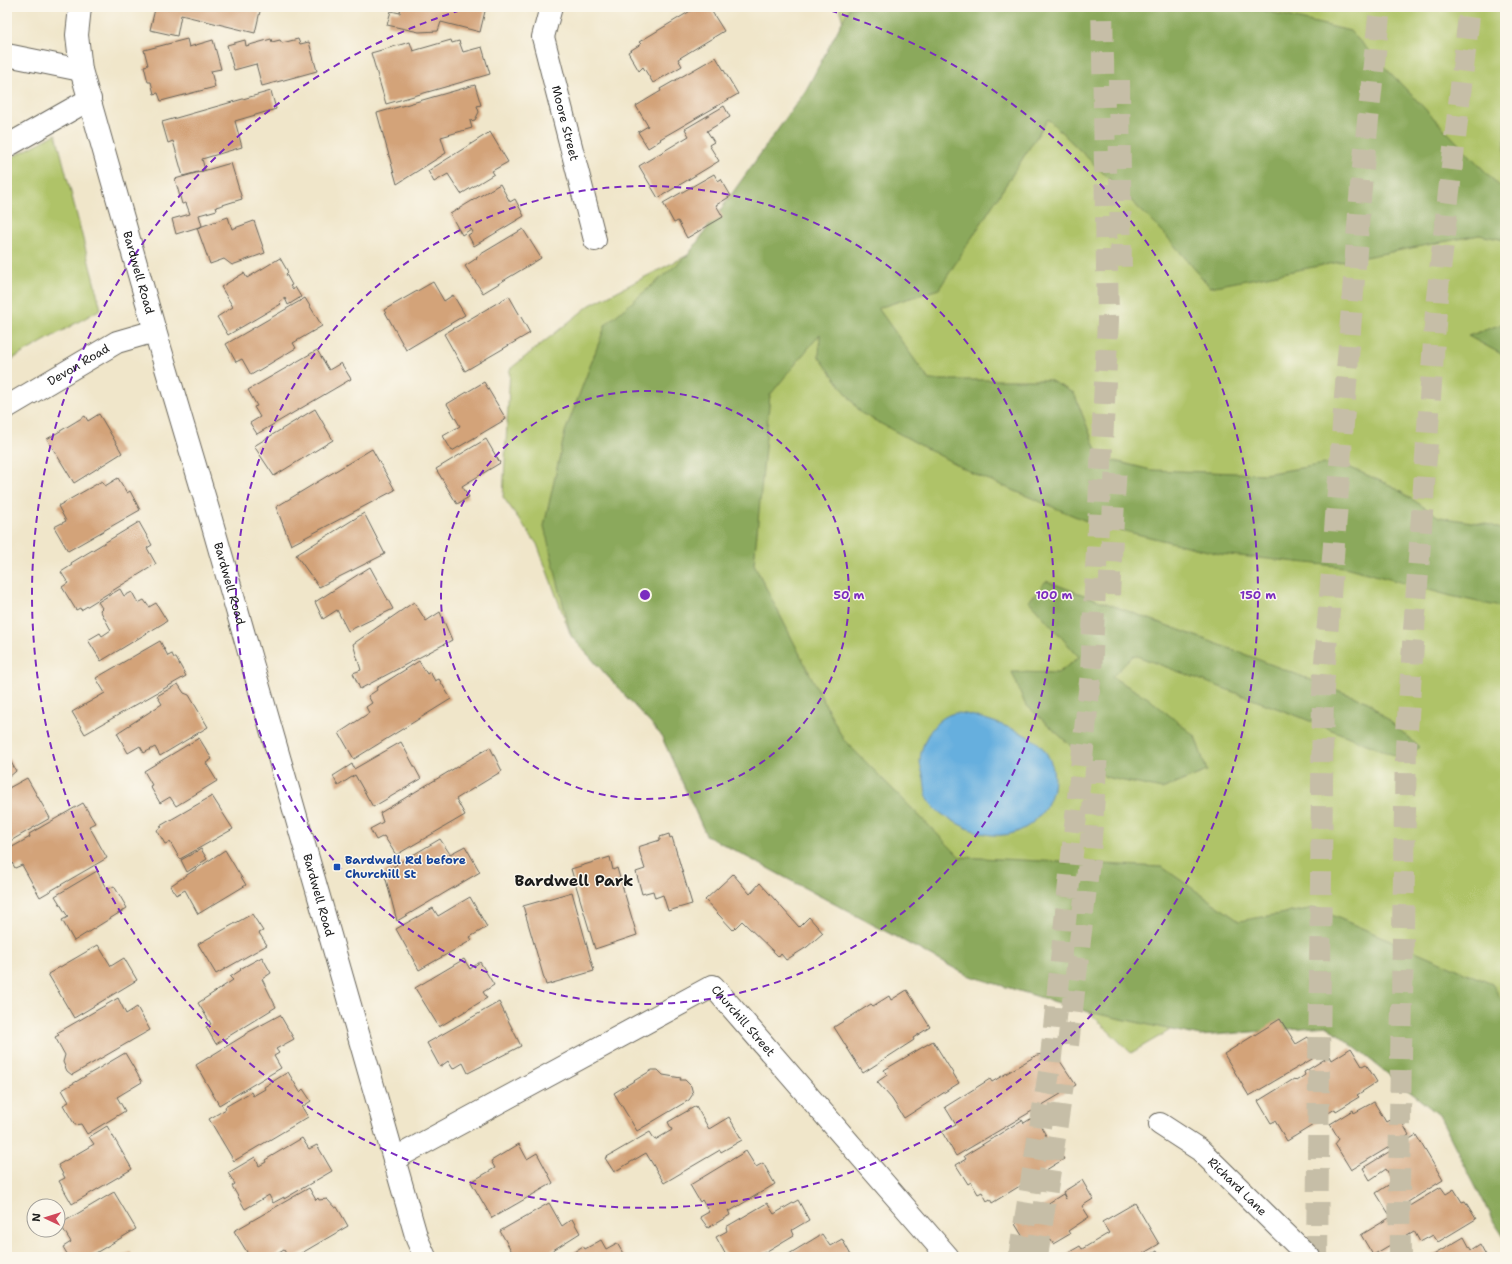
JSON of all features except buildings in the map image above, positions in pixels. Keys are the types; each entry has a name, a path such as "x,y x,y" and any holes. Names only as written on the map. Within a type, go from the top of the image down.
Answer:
{"street":[{"name":"Bardwell Road","path":"80,7 77,35 81,70 394,1159 418,1239 426,1257"},
{"name":"Moore Street","path":"551,7 543,37 595,240"},
{"path":"7,55 81,70"},
{"path":"7,146 90,99"},
{"name":"Devon Road","path":"7,407 117,342 155,331"},
{"name":"Churchill Street","path":"394,1159 713,986 948,1257"},
{"name":"Richard Lane","path":"1160,1124 1200,1150 1310,1257"}],"green space":[{"path":"839,7 1505,7 1505,1055 1337,933 1131,1053 1089,1012 967,975 706,835 661,735 571,636 537,544 503,497 510,369 590,305 688,255 872,138"},
{"path":"850,7 1249,7 1350,31 1505,192 1505,240 1479,235 1210,287 1162,231 1048,119 939,289 878,308 929,380 1049,380 1074,393 1099,457 1151,470 1264,474 1337,462 1392,486 1439,517 1491,525 1505,531 1505,608 1451,596 1345,567 1220,554 1091,523 972,473 861,413 819,357 820,334 770,395 754,564 843,739 960,857 1162,867 1239,921 1315,908 1492,984 1505,1005 1505,1239 1492,1219 1439,1115 1328,1026 1200,1036 1089,1012 967,975 706,835 661,735 571,636 544,526 565,432 606,324 688,255 806,90"},
{"path":"56,134 101,309 7,362 7,160"},
{"path":"1505,323 1505,356 1468,336"},
{"path":"1046,581 1231,649 1368,702 1419,747 1406,760 1295,715 1134,655 1112,677 1148,698 1195,736 1207,771 1162,789 1105,777 1025,704 1012,672 1058,673 1079,657 1029,601"}],"water":[{"path":"955,713 985,719 1023,734 1033,739 1047,753 1054,774 1054,785 1051,796 1047,806 1040,815 1022,830 1001,835 981,833 960,825 944,815 935,808 928,799 920,763 923,746 930,731 935,725 941,719"}],"tunnel":[{"path":"1019,1257 1050,1066 1091,672 1108,320 1102,7"},
{"path":"1317,1257 1323,689 1361,186 1380,7"},
{"path":"1400,1257 1399,1184 1406,746 1437,297 1470,7"},
{"path":"1119,80 1121,270"},
{"path":"1109,595 1116,464"},
{"path":"1068,1045 1090,853 1097,755"},
{"path":"1037,1257 1063,1084"}],"place":[{"name":"Bardwell Rd before Churchill St","path":"337,867"}],"district":[{"name":"Bardwell Park","path":"574,880"}]}
